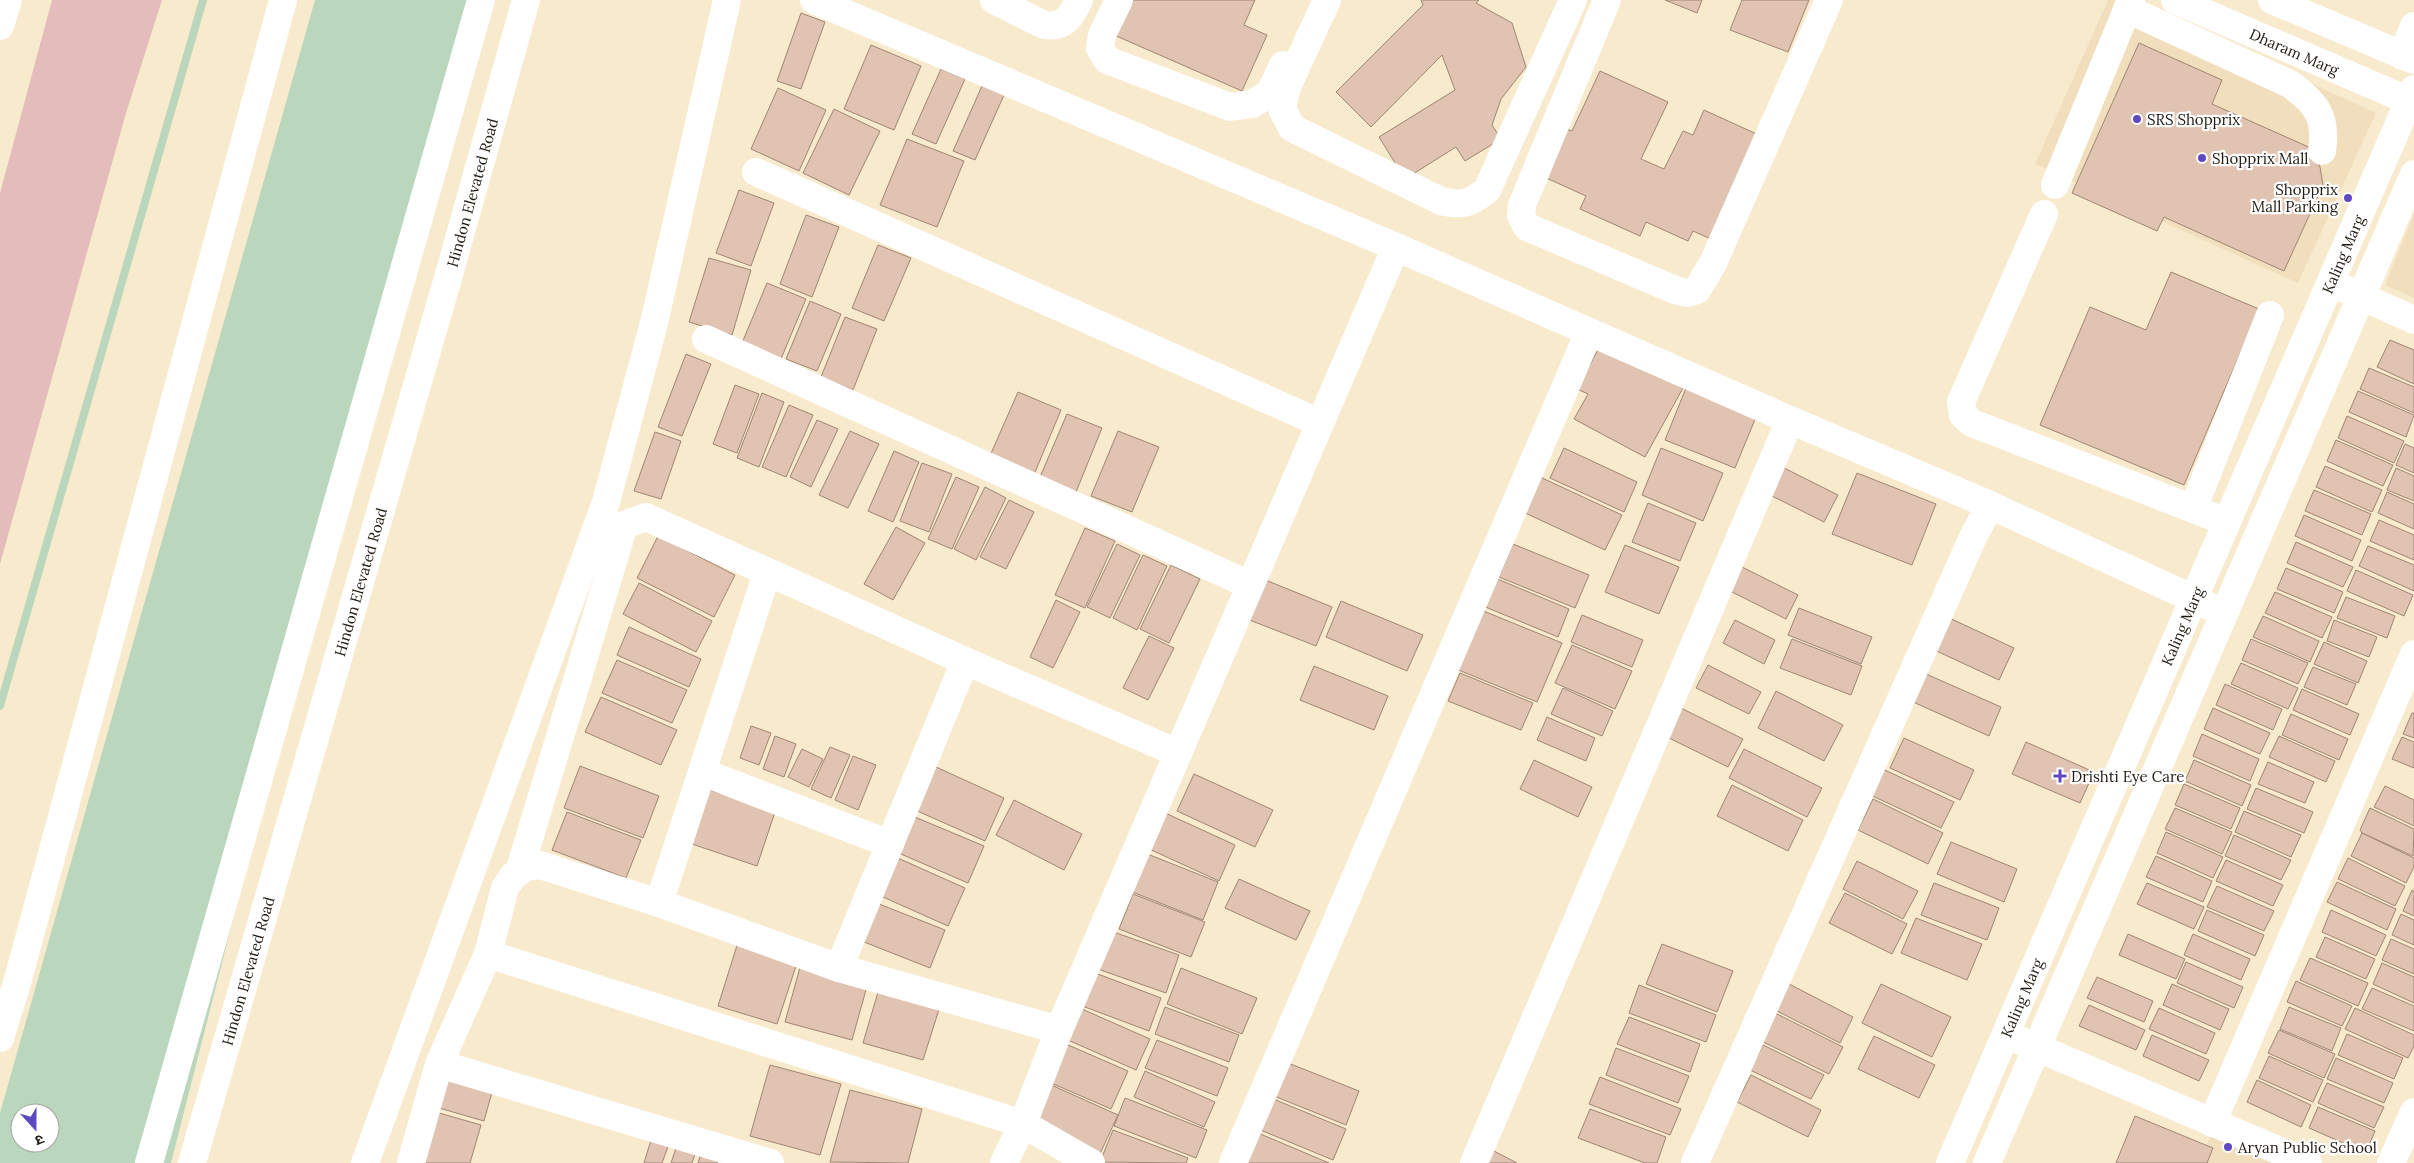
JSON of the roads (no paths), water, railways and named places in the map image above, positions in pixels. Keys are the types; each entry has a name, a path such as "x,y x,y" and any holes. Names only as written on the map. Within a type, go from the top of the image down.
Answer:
{"main road":[{"path":"0,26 8,0"},
{"path":"0,1038 17,982 283,0"},
{"path":"149,1163 481,0"},
{"name":"Hindon Elevated Road","path":"192,1163 448,278 526,0"},
{"path":"364,1163 606,502 654,323 727,0"},
{"path":"814,0 1396,246 1790,420 1990,505 2224,613"},
{"path":"994,0 1044,25 1053,26 1060,25 1071,17 1079,0"},
{"path":"1119,0 1102,35 1100,48 1106,60 1230,107 1252,104 1270,93 1314,0"},
{"path":"1327,0 1287,87 1282,110 1292,128 1441,201 1460,205 1474,200 1487,190 1573,0"},
{"path":"1607,0 1522,206 1520,216 1527,227 1686,293 1697,290 1714,263 1829,0"},
{"name":"Dharam Marg","path":"2175,0 2412,98"},
{"path":"2283,2 2408,58 2414,26"},
{"path":"2055,185 2129,4 2290,84 2308,97 2323,121 2322,151"},
{"name":"Kaling Marg","path":"1950,1163 2330,283 2412,98"},
{"path":"756,172 1320,424"},
{"path":"1987,1163 2414,174"},
{"path":"2044,214 1961,402 1963,415 1972,424 2227,522"},
{"path":"1004,1163 1023,1124 1058,1030 1396,246"},
{"path":"2330,283 2414,320"},
{"path":"2192,509 2270,315"},
{"path":"1234,1163 1589,332"},
{"path":"706,339 1250,585"},
{"path":"1474,1163 1790,420"},
{"path":"1695,1163 1965,555 1990,505"},
{"path":"519,872 624,525 646,517 965,661 1178,753"},
{"path":"659,903 767,573"},
{"path":"2212,1123 2414,654"},
{"path":"839,968 965,661"},
{"path":"702,772 890,844"},
{"path":"411,1163 439,1064 488,954 506,888 513,876 525,867 540,865 659,903 839,968 1058,1030"},
{"path":"488,954 1023,1124 1091,1163"},
{"path":"2006,1034 2308,1163"},
{"path":"439,1064 770,1163"},
{"path":"2391,1163 2414,1112"}],"waterway":[{"path":"0,706 203,0"}],"place":[{"name":"SRS Shopprix","path":"2137,119"},
{"name":"Shopprix Mall","path":"2202,158"},
{"name":"Shopprix Mall Parking","path":"2348,198"},
{"name":"Drishti Eye Care","path":"2060,776"},
{"name":"Aryan Public School","path":"2228,1147"}]}
